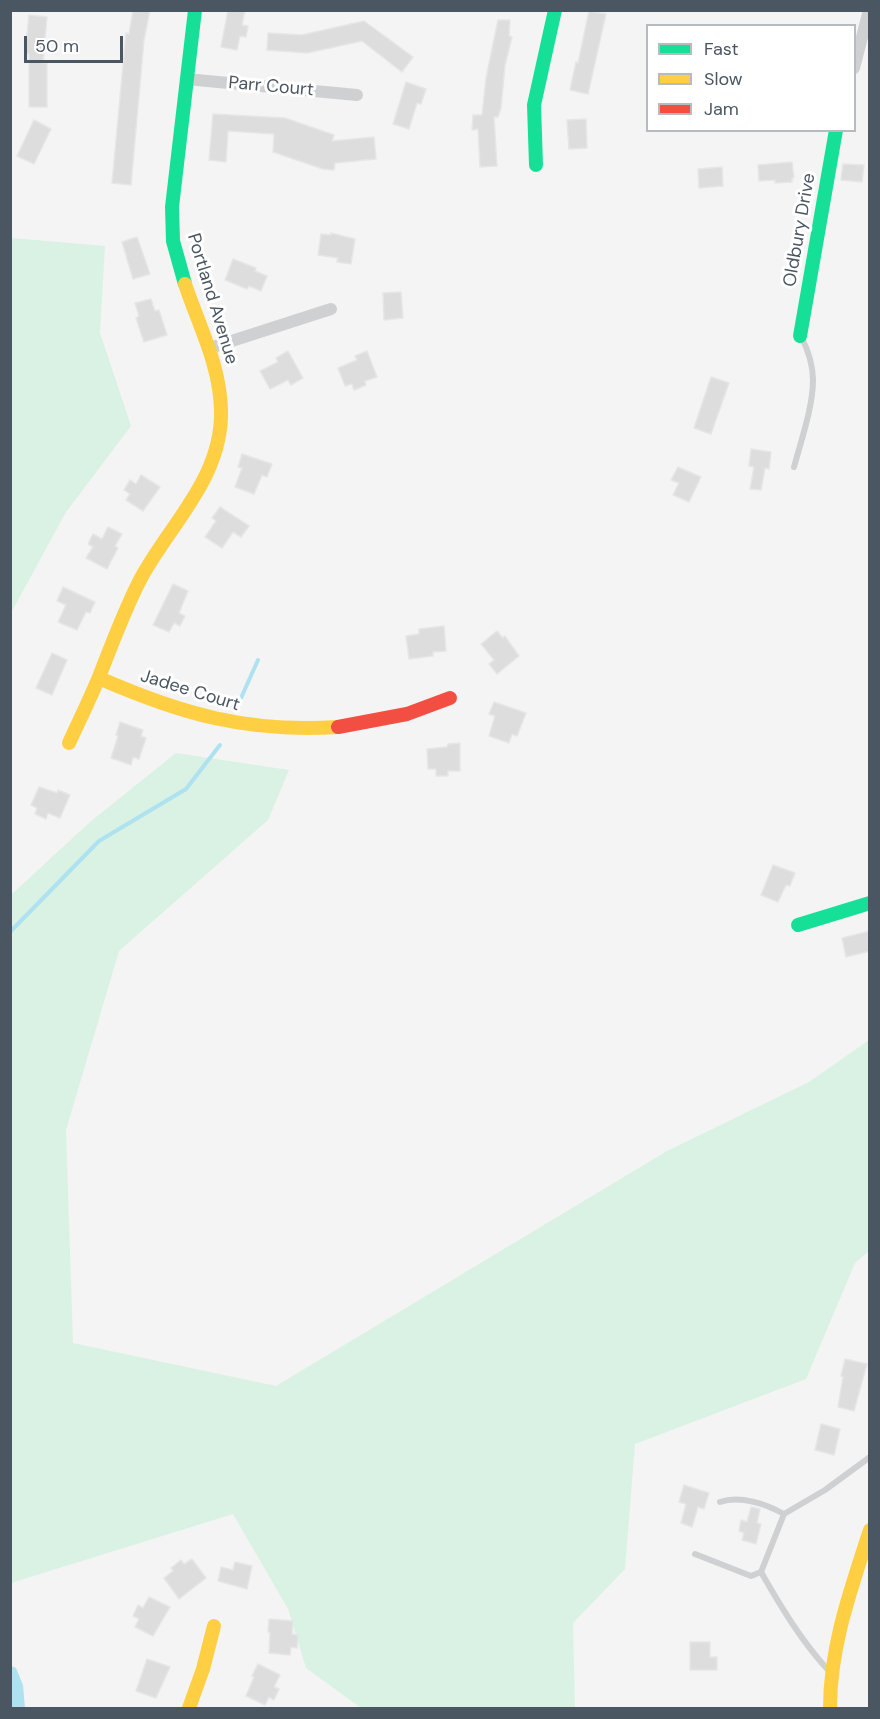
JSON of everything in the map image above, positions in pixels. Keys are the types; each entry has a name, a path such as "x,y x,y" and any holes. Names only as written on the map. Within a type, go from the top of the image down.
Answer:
{"street":[{"name":"Portland Avenue","path":"69,742 99,678 140,579 191,501 215,452 219,438 222,414 210,348 185,282 173,240 173,201 195,10"},
{"path":"536,165 534,105 555,10"},
{"path":"856,64 869,10"},
{"name":"Parr Court","path":"186,80 357,95"},
{"name":"Oldbury Drive","path":"801,336 836,132"},
{"path":"210,348 331,309"},
{"name":"Jadee Court","path":"99,678 130,693 188,714 247,727 284,730 331,729 363,724 424,710 450,698"},
{"path":"798,925 870,903"},
{"path":"830,1708 836,1645 870,1530"},
{"path":"189,1708 203,1669 214,1626"}],"lane":[{"path":"794,467 813,381 809,353 801,336"},
{"path":"695,1554 751,1576 761,1572 784,1514 825,1490 870,1457"},
{"path":"720,1502 743,1500 773,1508 784,1514"},
{"path":"761,1572 795,1628 815,1656 832,1674"}],"green space":[{"path":"11,238 105,246 100,333 131,426 66,512 11,613"},
{"path":"176,753 289,770 268,820 119,951 66,1130 73,1343 276,1386 667,1151 809,1082 869,1040 869,1251 855,1263 806,1379 635,1444 625,1569 573,1623 575,1708 361,1708 306,1668 288,1609 233,1514 11,1583 11,892 13,893 90,822"}],"water":[{"path":"11,1666 16,1668 23,1685 25,1708 11,1708"}],"building":[{"path":"133,10 150,10 144,40 131,185 112,183 126,33 129,34"},
{"path":"228,10 245,10 242,25 248,26 246,37 240,36 237,50 221,47"},
{"path":"589,11 606,14 588,94 570,90"},
{"path":"29,15 47,17 43,63 47,63 47,107 29,107 29,54 25,53"},
{"path":"498,20 510,20 509,36 512,37 505,65 501,108 498,117 494,117 497,166 480,167 478,129 472,130 473,115 482,115 486,78"},
{"path":"364,21 413,57 402,72 362,41 307,53 267,50 268,33 302,35"},
{"path":"406,82 426,89 421,104 417,103 409,129 393,124"},
{"path":"213,114 285,118 334,135 332,141 374,137 376,159 335,163 334,170 323,169 273,152 274,134 228,131 226,162 209,160"},
{"path":"586,119 587,148 569,149 567,120"},
{"path":"34,120 51,129 34,164 17,156"},
{"path":"792,162 794,178 792,182 759,181 758,165"},
{"path":"843,164 864,165 862,182 841,180"},
{"path":"722,167 723,186 699,188 698,169"},
{"path":"331,233 355,239 351,264 337,262 338,258 318,255 321,234 331,235"},
{"path":"137,237 150,274 133,279 122,242"},
{"path":"233,259 256,268 255,271 267,276 261,291 249,286 247,289 225,280"},
{"path":"401,292 403,318 384,320 383,293"},
{"path":"151,299 155,311 159,310 167,335 144,342 136,318 139,316 135,303"},
{"path":"288,351 303,378 291,385 288,380 270,389 260,371 278,362 276,358"},
{"path":"367,351 377,377 365,381 366,385 354,390 352,384 345,386 338,368 357,360 355,356"},
{"path":"711,377 729,383 711,434 694,428"},
{"path":"751,449 771,452 769,469 765,468 761,490 750,489 754,467 749,466"},
{"path":"242,454 272,464 267,477 262,475 254,494 235,487 242,468 238,467"},
{"path":"678,467 701,477 689,502 673,495 679,483 671,480"},
{"path":"141,475 160,487 143,511 126,500 130,494 124,490 130,480 136,484"},
{"path":"220,507 249,526 241,537 233,532 222,548 205,537 216,521 212,518"},
{"path":"108,527 122,534 115,546 118,548 107,569 86,558 93,547 88,544 93,534 102,539"},
{"path":"173,584 188,591 179,613 185,616 180,626 174,623 169,632 153,625"},
{"path":"63,587 95,602 90,613 86,612 77,630 58,622 66,605 57,601"},
{"path":"444,626 446,651 433,652 433,656 409,659 406,636 419,634 419,629"},
{"path":"497,631 503,638 505,636 519,656 497,674 489,664 494,660 481,644"},
{"path":"52,653 67,660 52,695 36,688"},
{"path":"494,702 526,713 517,736 512,734 509,743 489,736 495,716 489,714"},
{"path":"120,722 143,730 141,736 146,738 139,759 133,757 131,765 111,758"},
{"path":"460,743 460,771 448,771 448,776 436,776 436,769 428,769 427,749"},
{"path":"39,787 57,793 58,790 70,795 60,818 48,813 46,819 35,814 37,808 31,805"},
{"path":"773,865 795,873 790,886 786,885 778,902 761,895"},
{"path":"870,931 870,951 846,957 842,938"},
{"path":"845,1359 867,1364 854,1411 838,1407"},
{"path":"821,1424 840,1429 834,1455 815,1450"},
{"path":"684,1485 709,1493 704,1509 698,1507 692,1527 681,1523 686,1504 679,1502"},
{"path":"751,1507 760,1509 757,1523 761,1524 756,1544 742,1540 744,1533 739,1531 741,1520 747,1522"},
{"path":"192,1559 206,1578 179,1599 164,1578 181,1560 184,1564"},
{"path":"235,1562 252,1566 247,1589 218,1581 221,1567 233,1570"},
{"path":"149,1597 170,1607 153,1636 135,1627 139,1619 133,1616 138,1605 143,1608"},
{"path":"269,1619 293,1621 292,1634 298,1635 297,1648 291,1647 290,1655 269,1653"},
{"path":"690,1642 710,1642 710,1657 717,1657 717,1670 690,1670"},
{"path":"147,1659 170,1667 156,1698 136,1691"},
{"path":"258,1664 280,1675 274,1687 279,1689 274,1700 269,1697 265,1705 246,1696"}],"waterway":[{"path":"241,698 258,660"},
{"path":"10,932 99,841 186,789 220,745"}],"traffic: fast":[{"path":"185,284 173,241 172,207 195,10"},
{"path":"536,165 534,105 555,10"},
{"path":"800,336 836,132"},
{"path":"798,925 870,903"}],"traffic: slow":[{"path":"69,743 96,685 134,592 204,479 219,435 221,410 217,377 185,284"},
{"path":"99,678 158,702 244,724 305,728 338,727"},
{"path":"830,1708 838,1640 870,1530"},
{"path":"189,1708 203,1669 214,1626"}],"traffic: jam":[{"path":"338,727 407,714 450,698"}]}
